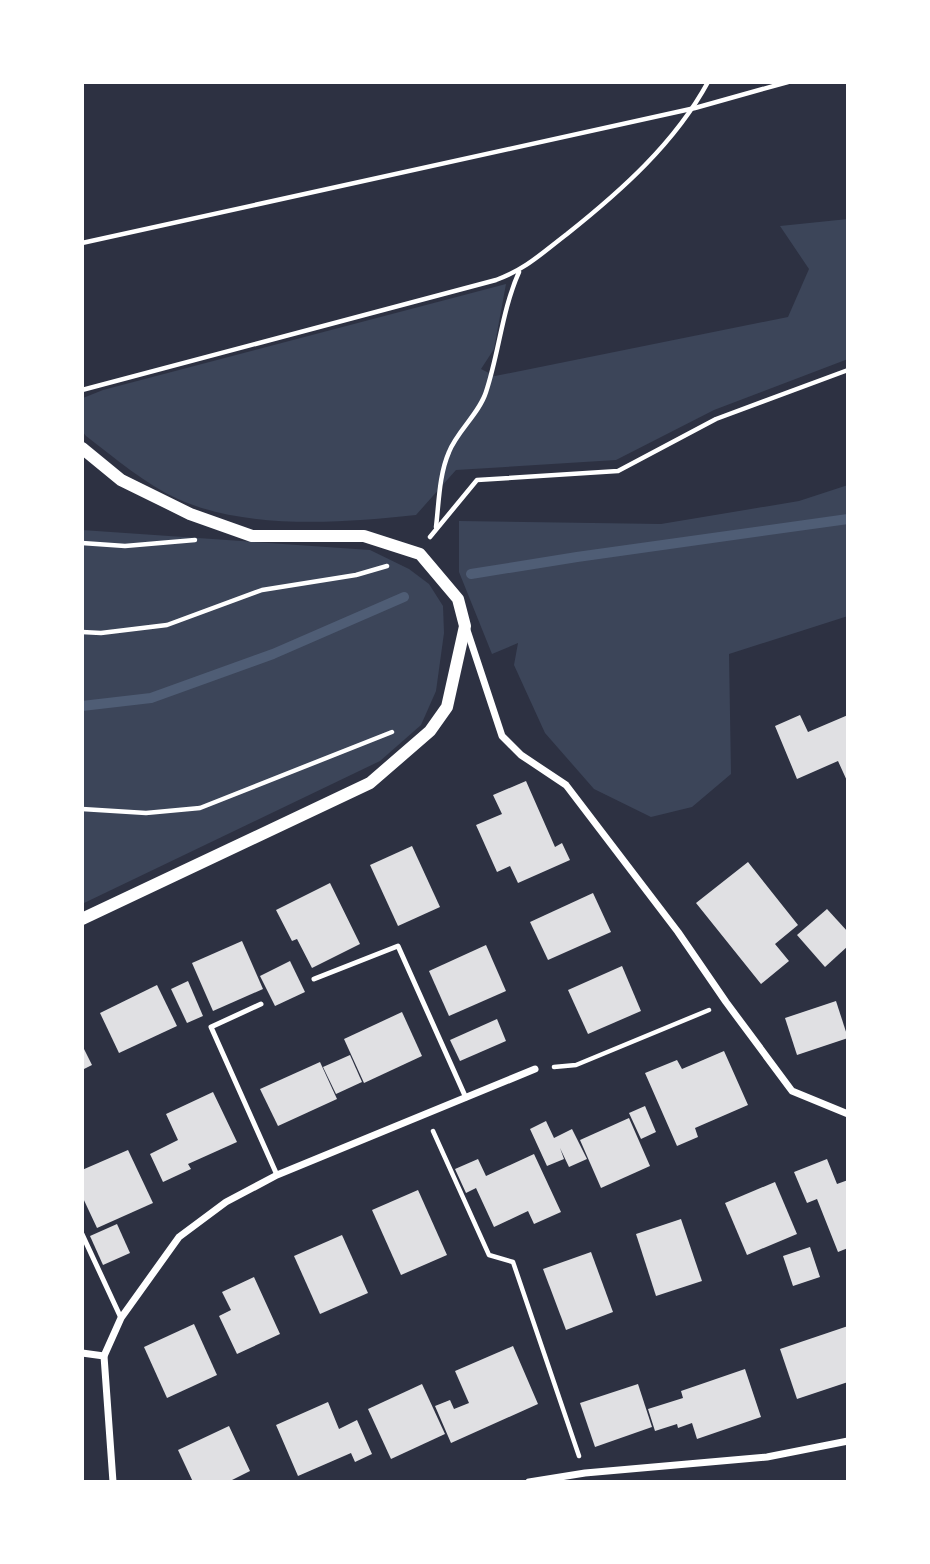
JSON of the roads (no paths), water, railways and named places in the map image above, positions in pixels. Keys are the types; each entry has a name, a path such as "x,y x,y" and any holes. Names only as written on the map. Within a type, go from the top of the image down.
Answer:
{"street":[{"path":"82,447 121,480 190,514 252,536 364,536 419,554 458,598 502,736 521,755 566,785 678,932 792,1091 848,1114"},
{"path":"82,919 370,783 430,731 447,707 465,626"},
{"path":"113,1482 104,1356 121,1318 179,1237 226,1202 277,1175 535,1069"},
{"path":"82,1353 104,1356"},
{"path":"529,1482 585,1473 767,1457 848,1441"}],"lane":[{"path":"314,979 398,946 466,1098"},
{"path":"261,1004 211,1027 277,1175"},
{"path":"82,1234 121,1318"}],"waterway":[{"path":"471,574 848,519"},
{"path":"82,706 151,698 273,654 404,597"}]}
